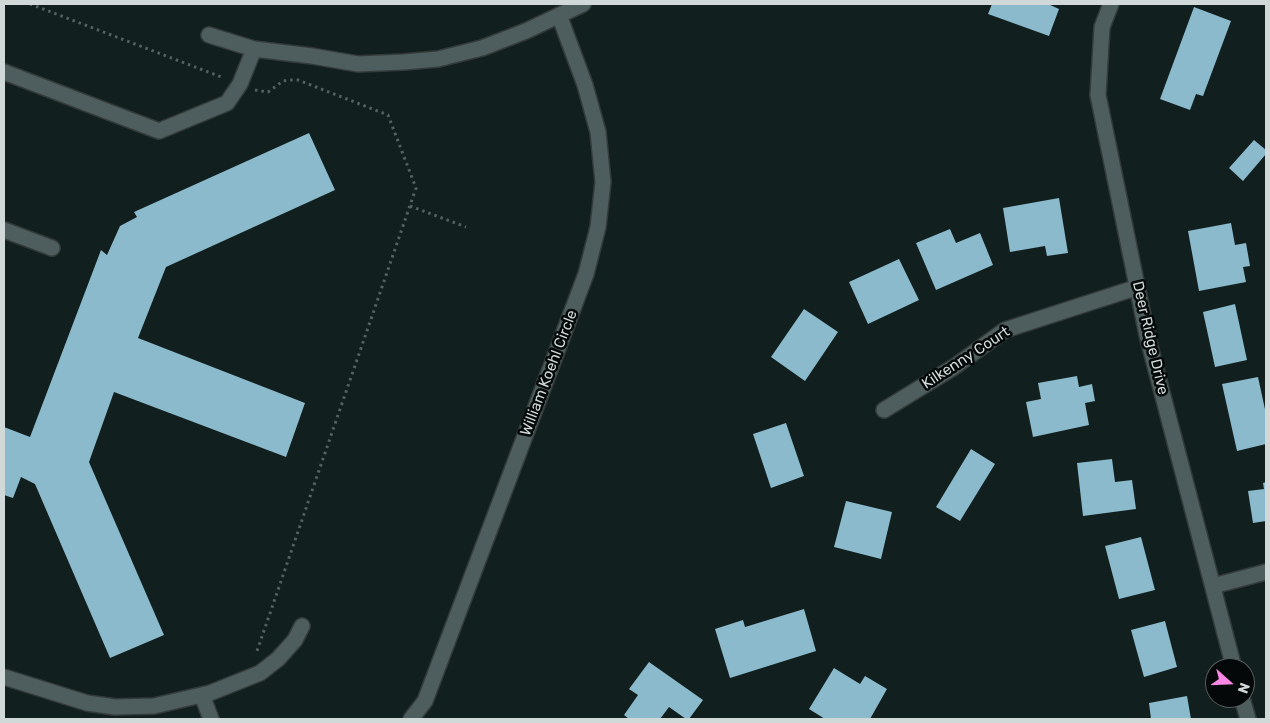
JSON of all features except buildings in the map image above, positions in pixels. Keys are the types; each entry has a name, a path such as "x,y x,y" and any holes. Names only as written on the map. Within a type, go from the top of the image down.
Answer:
{"street":[{"path":"209,35 254,49 358,64 438,59 482,48 526,31 583,4"},
{"name":"Deer Ridge Drive","path":"1111,4 1102,27 1098,95 1147,335 1231,658"},
{"name":"William Koehl Circle","path":"411,719 425,700 586,274 598,227 603,182 598,132 585,85 559,15"},
{"path":"4,72 159,131 226,103 240,84 254,49"},
{"path":"4,230 52,248"},
{"name":"Kilkenny Court","path":"884,410 954,367 1005,330 1138,287"},
{"path":"1213,586 1266,572"},
{"path":"4,677 87,703 115,707 154,706 202,695 260,673 278,659 295,640 302,626"},
{"path":"202,695 211,719"}],"path":[{"path":"30,4 260,92 268,92 283,81 298,80 388,115 416,188 248,678"},
{"path":"410,206 466,227"}]}
